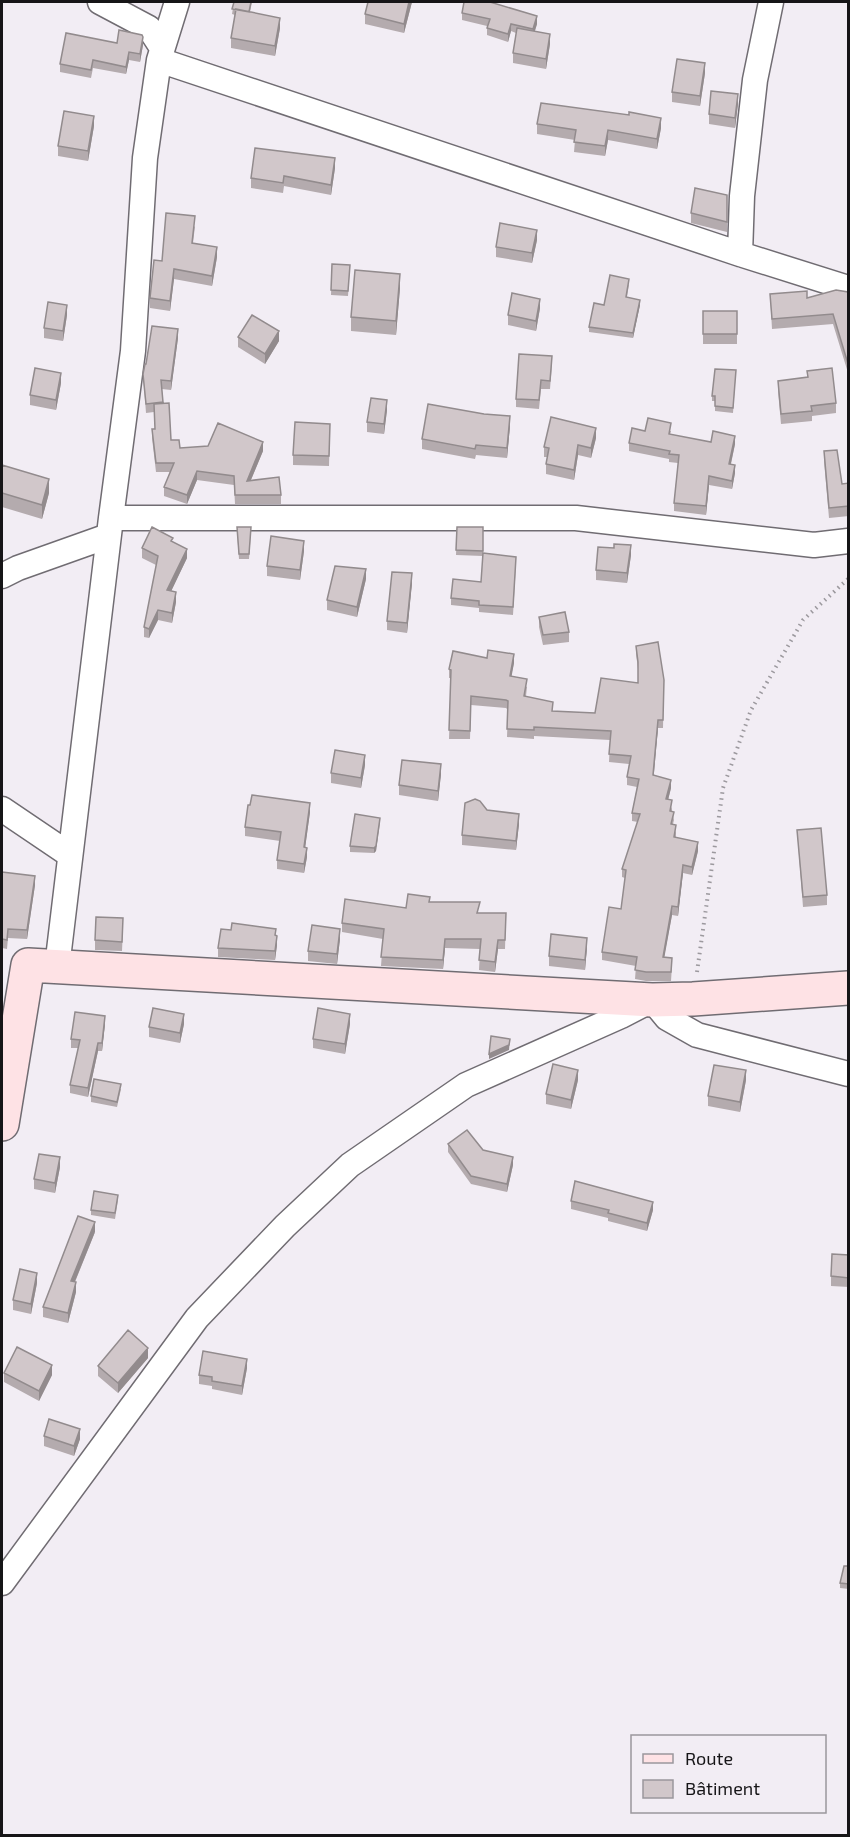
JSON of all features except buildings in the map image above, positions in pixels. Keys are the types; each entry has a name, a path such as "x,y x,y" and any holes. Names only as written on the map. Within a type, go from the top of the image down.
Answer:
{"street":[{"path":"100,2 149,28 161,54 740,254 849,288"},
{"path":"2,1124 29,965 70,855 133,351 145,158 161,54 177,2"},
{"path":"740,254 742,196 755,80 771,2"},
{"path":"2,576 110,527 576,518 814,545 849,541"},
{"path":"2,809 70,855"},
{"path":"29,965 652,1000 849,988"},
{"path":"652,1000 667,1018 697,1035 849,1074"},
{"path":"2,1583 197,1318 285,1226 350,1165 466,1085 652,1000"}],"path":[{"path":"693,999 723,788 751,710 803,620 849,579"}]}
